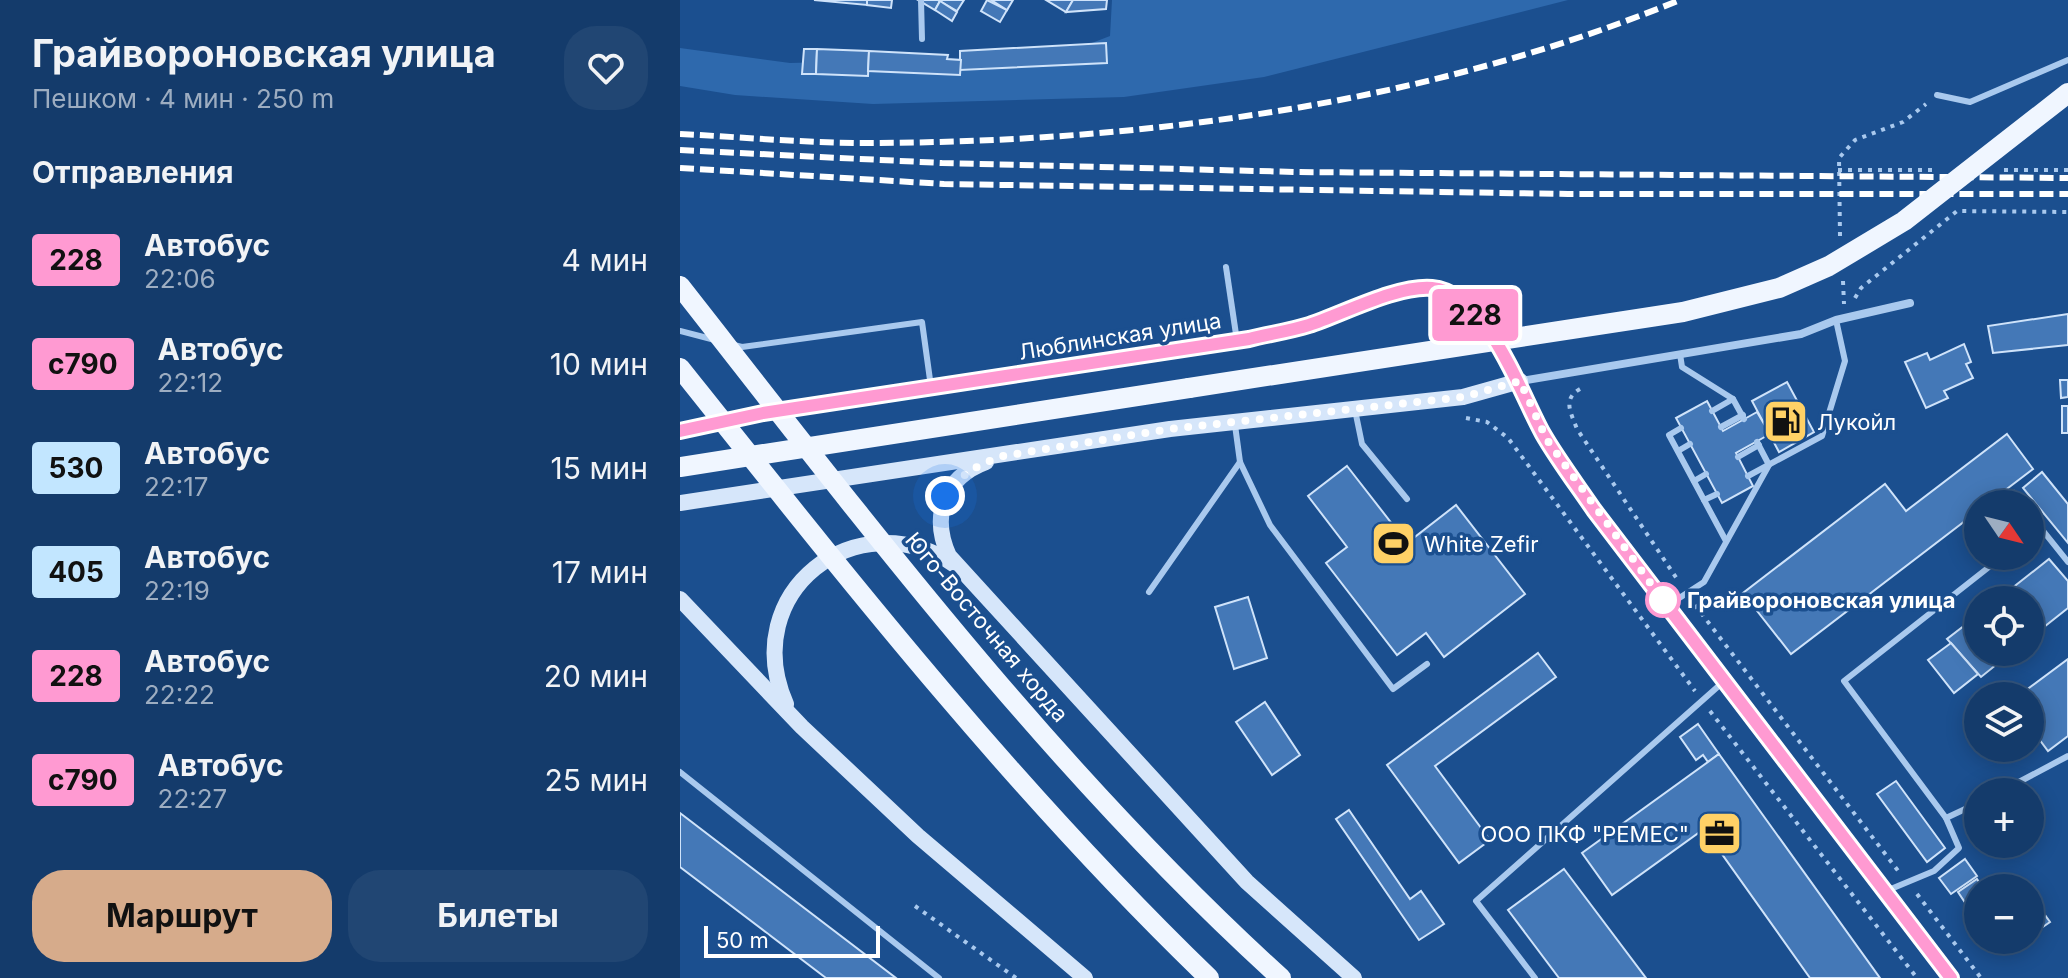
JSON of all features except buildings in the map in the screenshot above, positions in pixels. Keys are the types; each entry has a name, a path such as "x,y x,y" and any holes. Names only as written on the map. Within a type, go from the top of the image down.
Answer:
{"main road":[{"path":"680,467 1683,312 1779,288 1829,266 1904,221 2068,93"},
{"name":"Юго-Восточная хорда","path":"680,286 965,644 1099,797 1281,978"},
{"name":"Люблинская улица","path":"680,431 763,413 1237,341 1306,326 1406,291 1431,288 1454,296 1474,315 1520,381"},
{"path":"680,368 928,674 1068,835 1209,978"},
{"path":"680,503 1170,429 1355,406 1463,397 1520,381 1547,440 1667,606 1951,978"},
{"path":"1003,456 977,465 958,478 945,496 939,517 940,537 949,556 1247,882 1354,978"},
{"path":"802,727 779,684 775,645 784,608 806,576 837,553 875,542 913,545 963,571"},
{"path":"680,599 802,727 918,836 1085,978"}],"street":[{"path":"1520,381 1801,334 1840,319 1910,303"}],"lane":[{"path":"921,0 922,39"},
{"path":"1937,95 1970,102 2068,60"},
{"path":"1226,267 1237,341"},
{"path":"1748,476 1822,436 1845,361 1840,319"},
{"path":"680,331 742,347 922,322 931,387"},
{"path":"1680,354 1682,367 1733,399 1744,417 1721,427"},
{"path":"1712,411 1733,399"},
{"path":"1355,406 1362,444 1407,499"},
{"path":"1235,421 1240,462 1270,525 1393,689 1427,664"},
{"path":"1681,428 1669,435 1726,541"},
{"path":"1678,451 1690,444"},
{"path":"1738,457 1758,444 1769,465"},
{"path":"1149,592 1240,462"},
{"path":"1667,606 1704,582 1769,465"},
{"path":"1694,481 1706,474"},
{"path":"1704,500 1717,494"},
{"path":"2044,532 2068,562"},
{"path":"1886,891 1934,871 1959,848 1946,818 1844,681 1985,570"},
{"path":"1535,978 1476,901 1701,698 1725,681"},
{"path":"2026,778 2068,756"},
{"path":"680,772 939,978"},
{"path":"1946,818 1964,810"}],"path":[{"path":"1837,193 1839,158 1855,140 1903,122 1937,95"},
{"path":"1840,319 1861,288 1957,211 2068,212"},
{"path":"1582,387 1571,395 1568,404 1577,429 1686,593 1981,978"},
{"path":"1451,419 1487,422 1508,438 1701,698 1917,978"},
{"path":"915,906 1016,978"}],"shaded area":[{"path":"1112,0 1568,0 1264,77 1124,97 873,104 735,95 680,86 680,48 790,63 1058,56 1110,36"}],"railway":[{"path":"680,134 868,143 972,141 1178,125 1383,91 1484,66 1583,36 1680,0"},
{"path":"680,150 942,163 1297,172 2068,178"},
{"path":"680,168 944,184 1568,194 2068,194"}],"bus line":[{"name":"228","path":"680,431 763,413 1249,339 1306,326 1406,291 1431,288 1444,291 1464,304 1492,338 1520,381 1547,440 1594,510 1951,978"}],"place":[{"name":"Лукойл","path":"1786,422"},
{"name":"White Zefir","path":"1393,544"},
{"name":"Грайвороновская улица","path":"1663,600"},
{"name":"ООО ПКФ \"РЕМЕС\"","path":"1720,834"}],"route":[{"path":"945,496 958,478 977,465 1003,456 1170,429 1355,406 1463,397 1520,381 1547,440 1594,510 1667,606 1663,600"}]}
